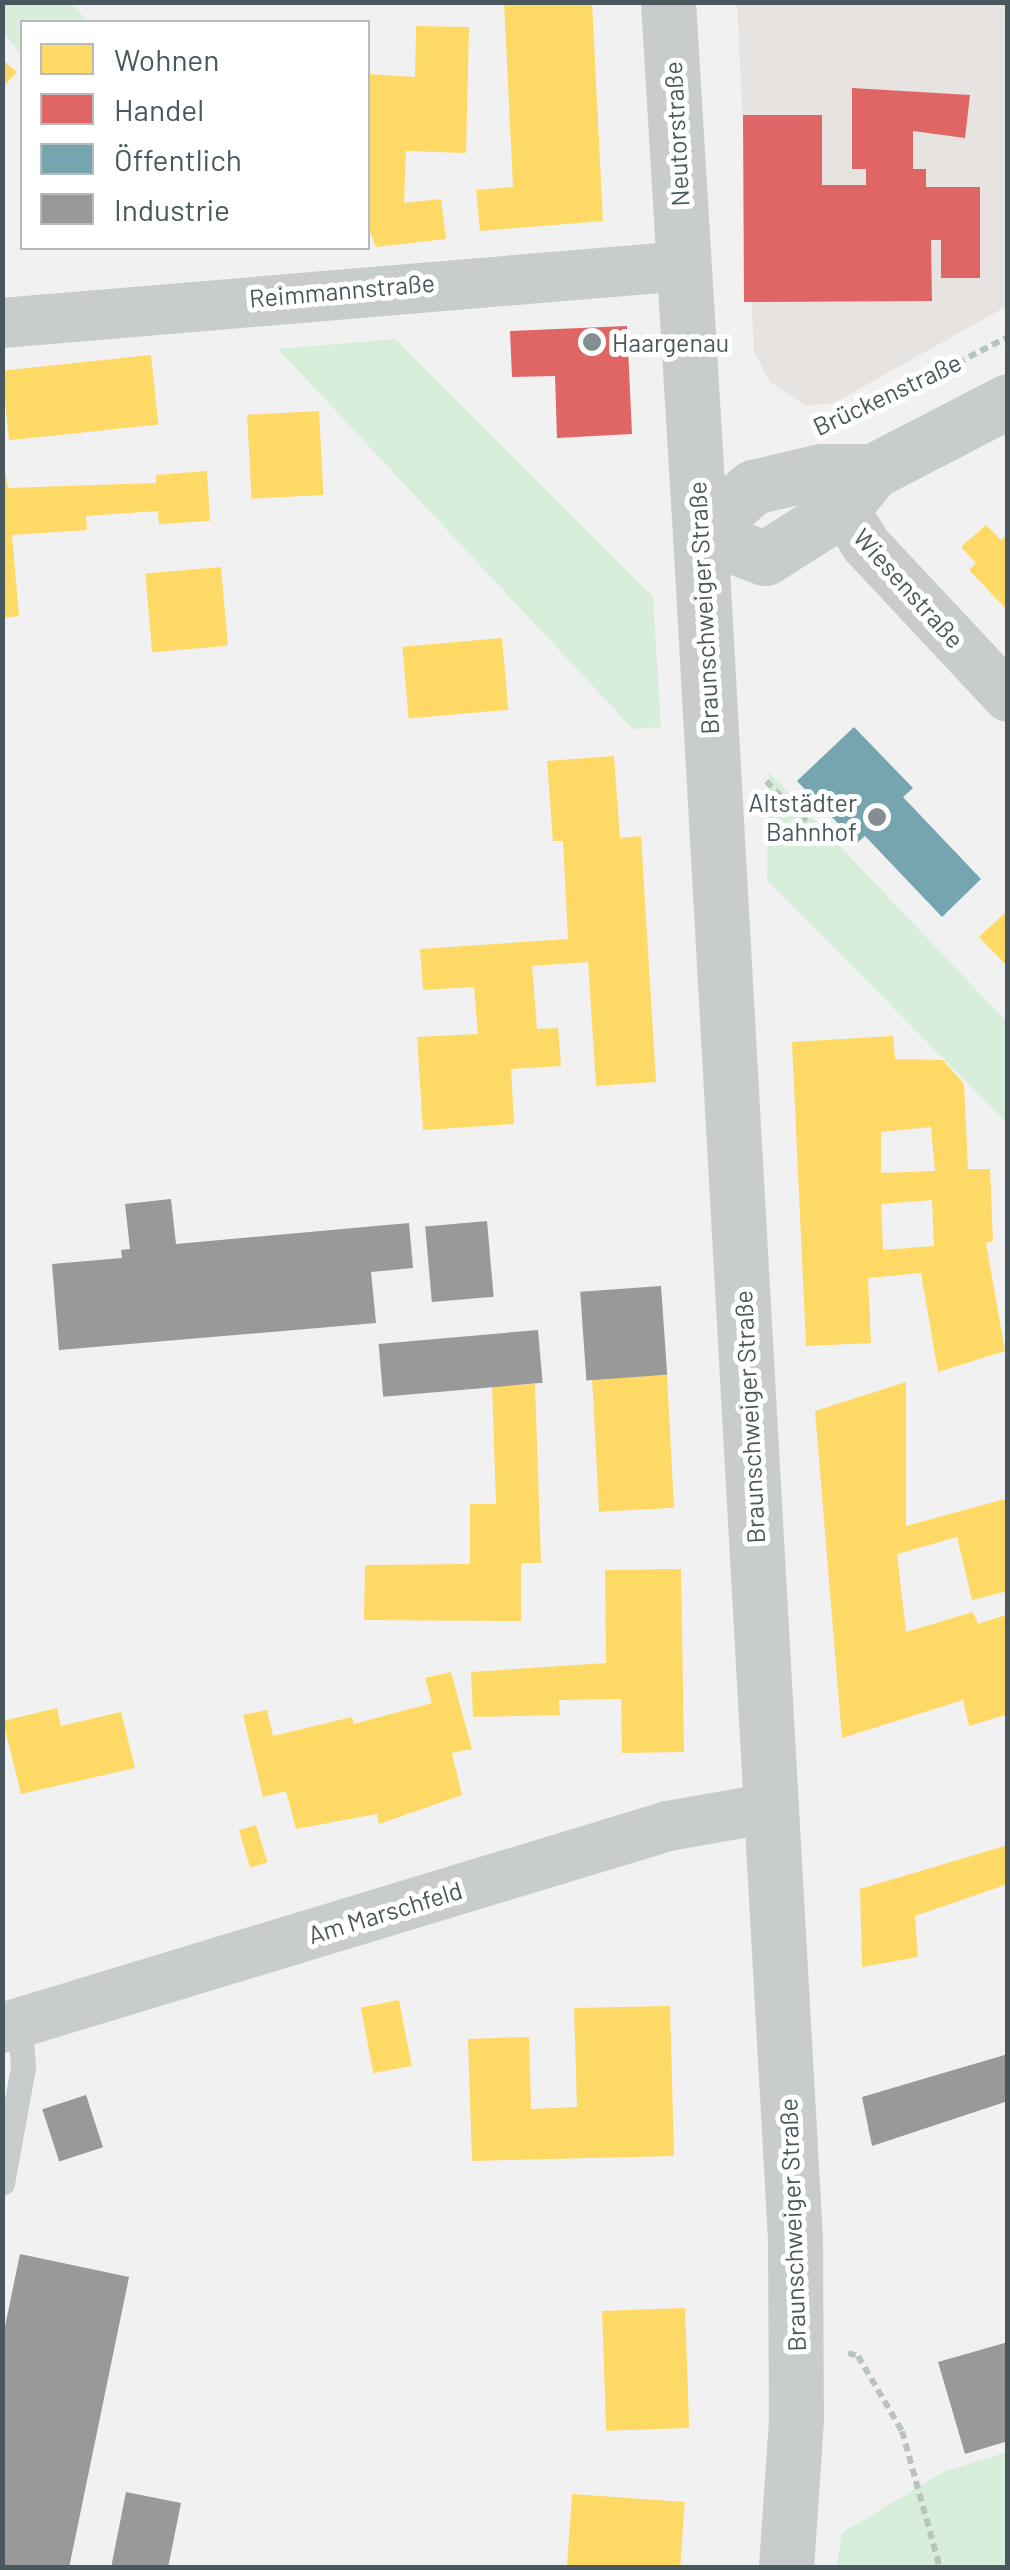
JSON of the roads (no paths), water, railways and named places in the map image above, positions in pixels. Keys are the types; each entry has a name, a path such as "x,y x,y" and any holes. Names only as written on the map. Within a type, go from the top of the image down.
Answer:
{"main road":[{"name":"Neutorstraße","path":"668,2 683,266"},
{"name":"Braunschweiger Straße","path":"683,266 771,1808 797,2342 786,2568"},
{"path":"700,534 765,558 845,484 1008,401"}],"street":[{"name":"Reimmannstraße","path":"2,323 683,266"},
{"name":"Wiesenstraße","path":"845,484 872,552 1008,696"},
{"name":"Am Marschfeld","path":"11,2026 668,1826 771,1808"}],"lane":[{"path":"2,2183 23,2067 11,2026"}],"place":[{"name":"Haargenau","path":"592,342"},
{"name":"Altstädter Bahnhof","path":"877,817"}]}
